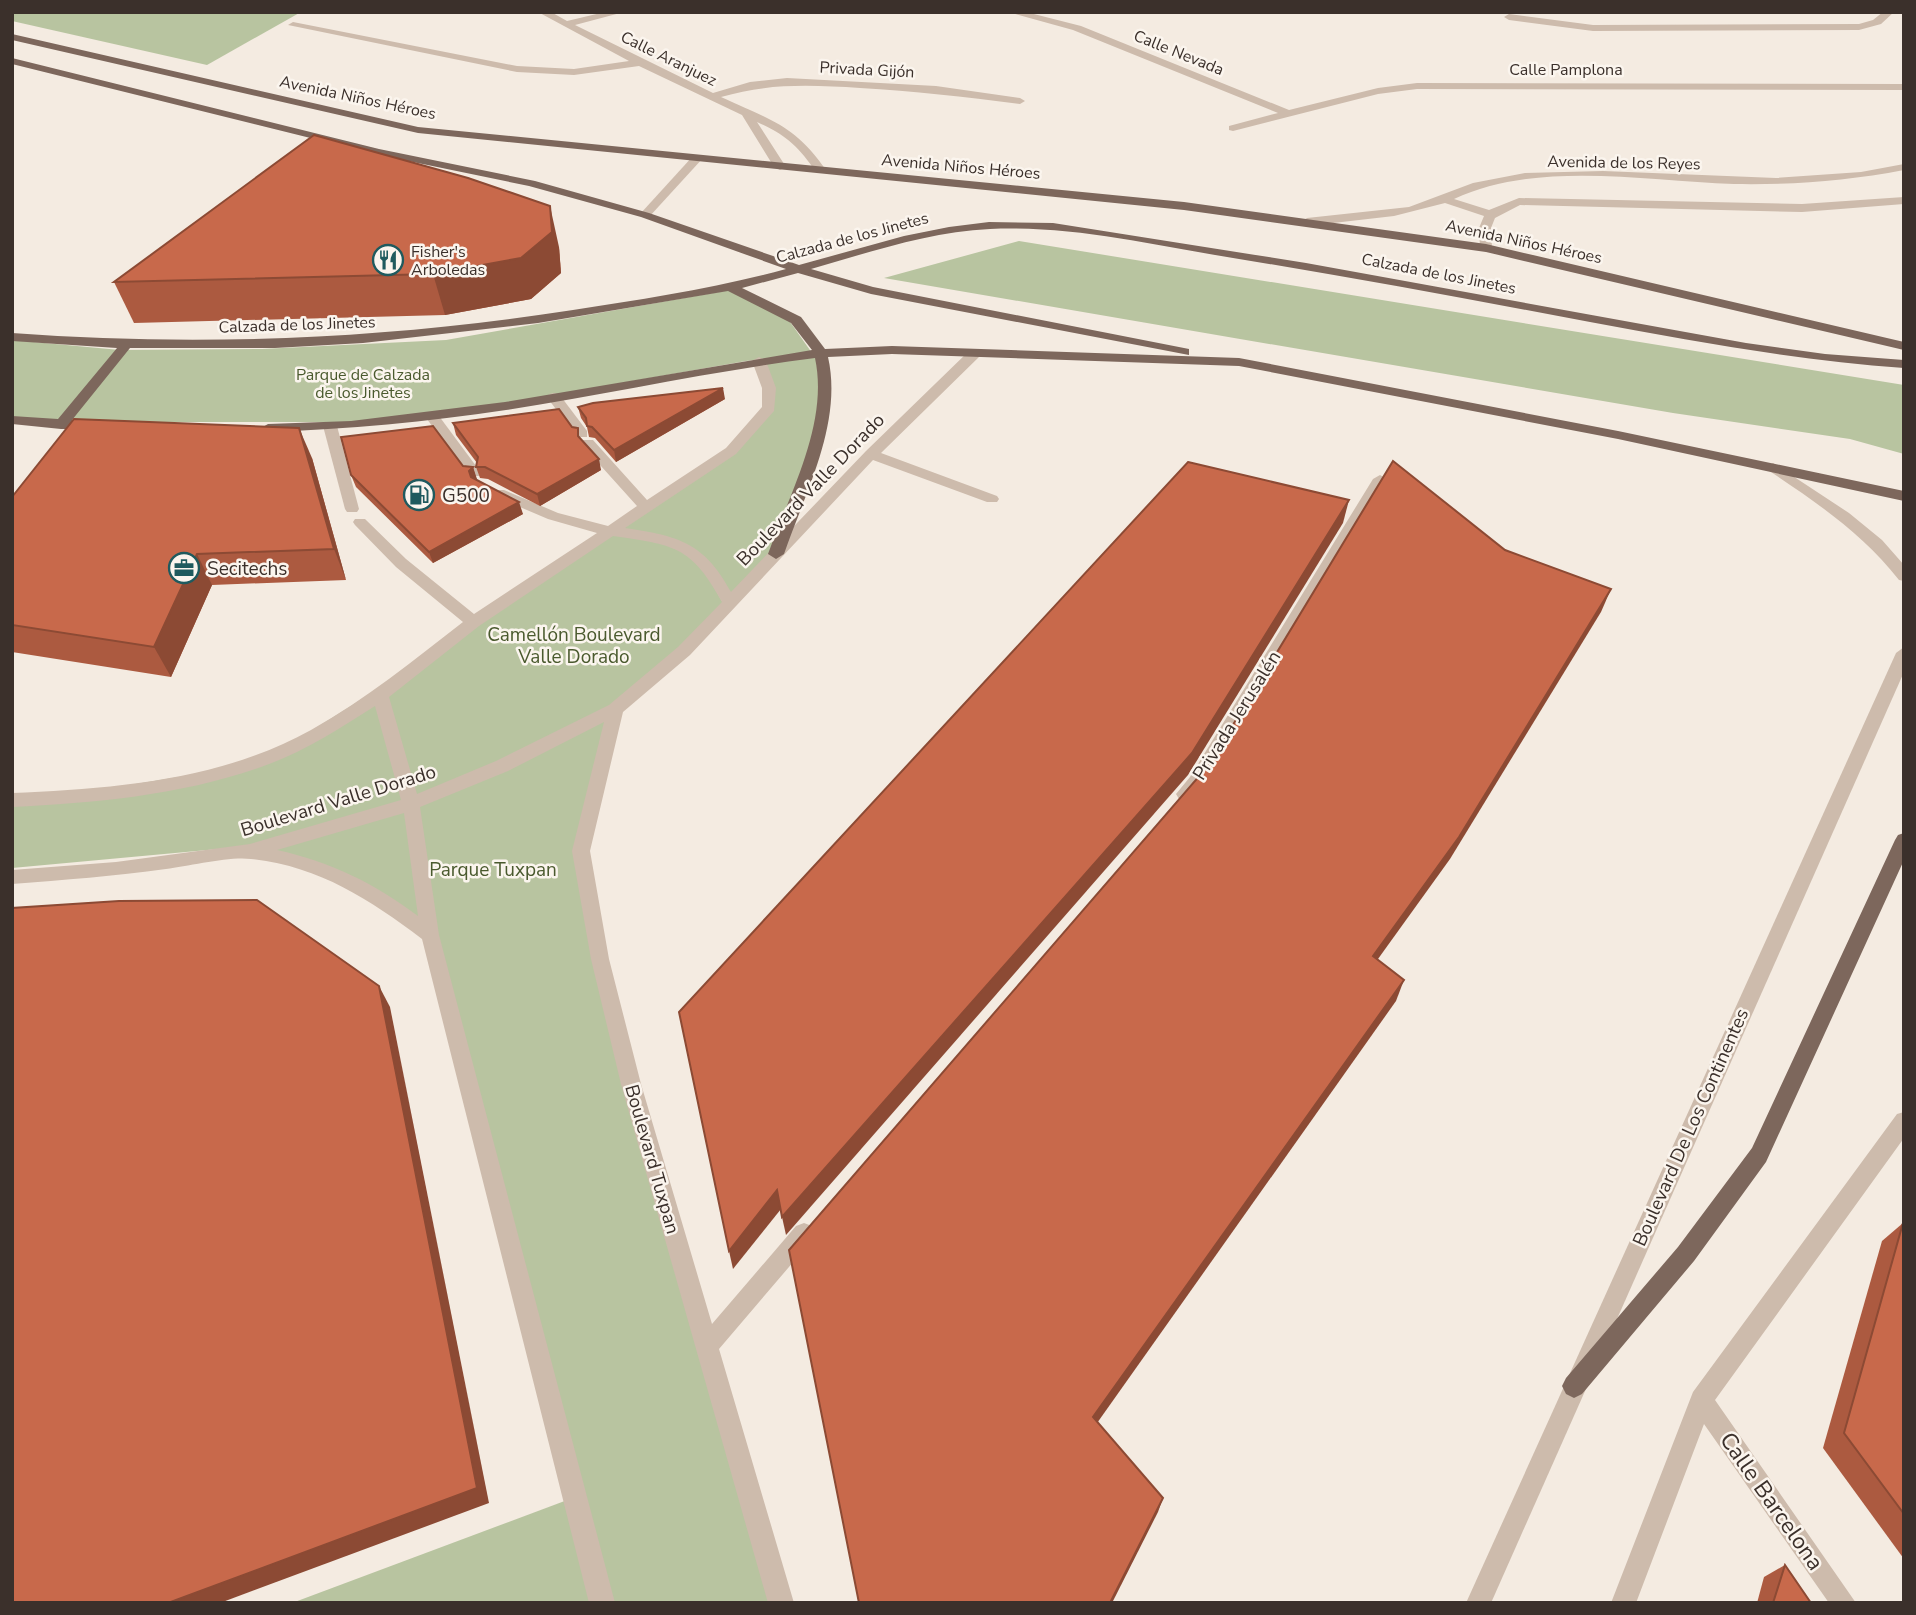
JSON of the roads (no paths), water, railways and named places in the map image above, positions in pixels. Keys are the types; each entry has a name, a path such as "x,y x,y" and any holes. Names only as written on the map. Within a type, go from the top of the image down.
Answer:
{"main road":[{"name":"Avenida Niños Héroes","path":"12,37 418,130 1117,199 1307,222 1486,248 1904,346"},
{"path":"12,61 379,152 531,183 645,215 800,270 943,306 1773,467 1904,496"},
{"name":"Calzada de los Jinetes","path":"12,337 126,345 268,344 382,338 488,328 730,287 800,270 913,236 968,227 1029,225 1164,243 1333,271 1781,353 1904,364"},
{"path":"730,287 796,320 821,353 827,381 819,434 776,554"},
{"path":"61,425 126,345"},
{"path":"247,428 330,426 431,415 821,353 892,350 1239,362"},
{"path":"12,420 114,427"},
{"path":"1574,1387 1686,1254 1759,1155 1904,840"}],"street":[{"name":"Calle Aranjuez","path":"543,12 640,63 786,131 804,147 820,170"},
{"path":"565,24 619,12"},
{"name":"Calle Nevada","path":"1013,12 1077,28 1291,115"},
{"path":"1509,17 1593,28 1859,27 1877,22 1889,12"},
{"path":"293,25 517,69 574,72 640,63"},
{"name":"Privada Gijón","path":"713,96 750,85 787,81 936,89 1020,101"},
{"name":"Calle Pamplona","path":"1233,128 1378,91 1428,85 1904,87"},
{"name":"Calle Aranjuez","path":"744,112 771,149 780,167"},
{"path":"645,215 697,158"},
{"name":"Avenida de los Reyes","path":"1307,222 1410,210 1446,200 1489,181 1559,174 1761,181 1862,176 1904,167"},
{"path":"1446,200 1490,214"},
{"path":"1486,248 1485,222 1490,214 1501,206 1519,201 1802,208 1904,200"},
{"name":"Boulevard Valle Dorado","path":"12,877 130,868 250,851 411,804 502,766 615,709 684,651 871,454 975,353"},
{"path":"12,800 79,797 170,784 257,762 316,735 380,695 473,622 731,451 769,408 769,388 759,361"},
{"path":"554,397 585,439 646,507"},
{"path":"431,415 478,478 533,511 611,531 646,534 678,543 702,558 718,579 730,603"},
{"path":"330,426 356,515 401,563 473,622"},
{"path":"871,454 992,499"},
{"path":"1773,467 1819,498 1881,547 1904,576"},
{"name":"Privada Jerusalén","path":"1169,813 1196,782 1380,479"},
{"name":"Boulevard De Los Continentes","path":"1478,1603 1904,653"},
{"path":"380,695 411,804 430,935 602,1603"},
{"name":"Boulevard Tuxpan","path":"615,709 581,851 600,959 631,1084 781,1603"},
{"path":"250,851 343,877 367,890 430,935"},
{"path":"1623,1603 1701,1400 1904,1121"},
{"path":"708,1345 816,1218"},
{"name":"Calle Barcelona","path":"1701,1400 1844,1603"}],"place":[{"name":"Fisher's Arboledas","path":"388,260"},
{"name":"G500","path":"419,495"},
{"name":"Secitechs","path":"184,568"}],"park label":[{"name":"Parque de Calzada de los Jinetes","path":"363,383"},
{"name":"Camellón Boulevard Valle Dorado","path":"574,645"},
{"name":"Parque Tuxpan","path":"493,869"}]}
